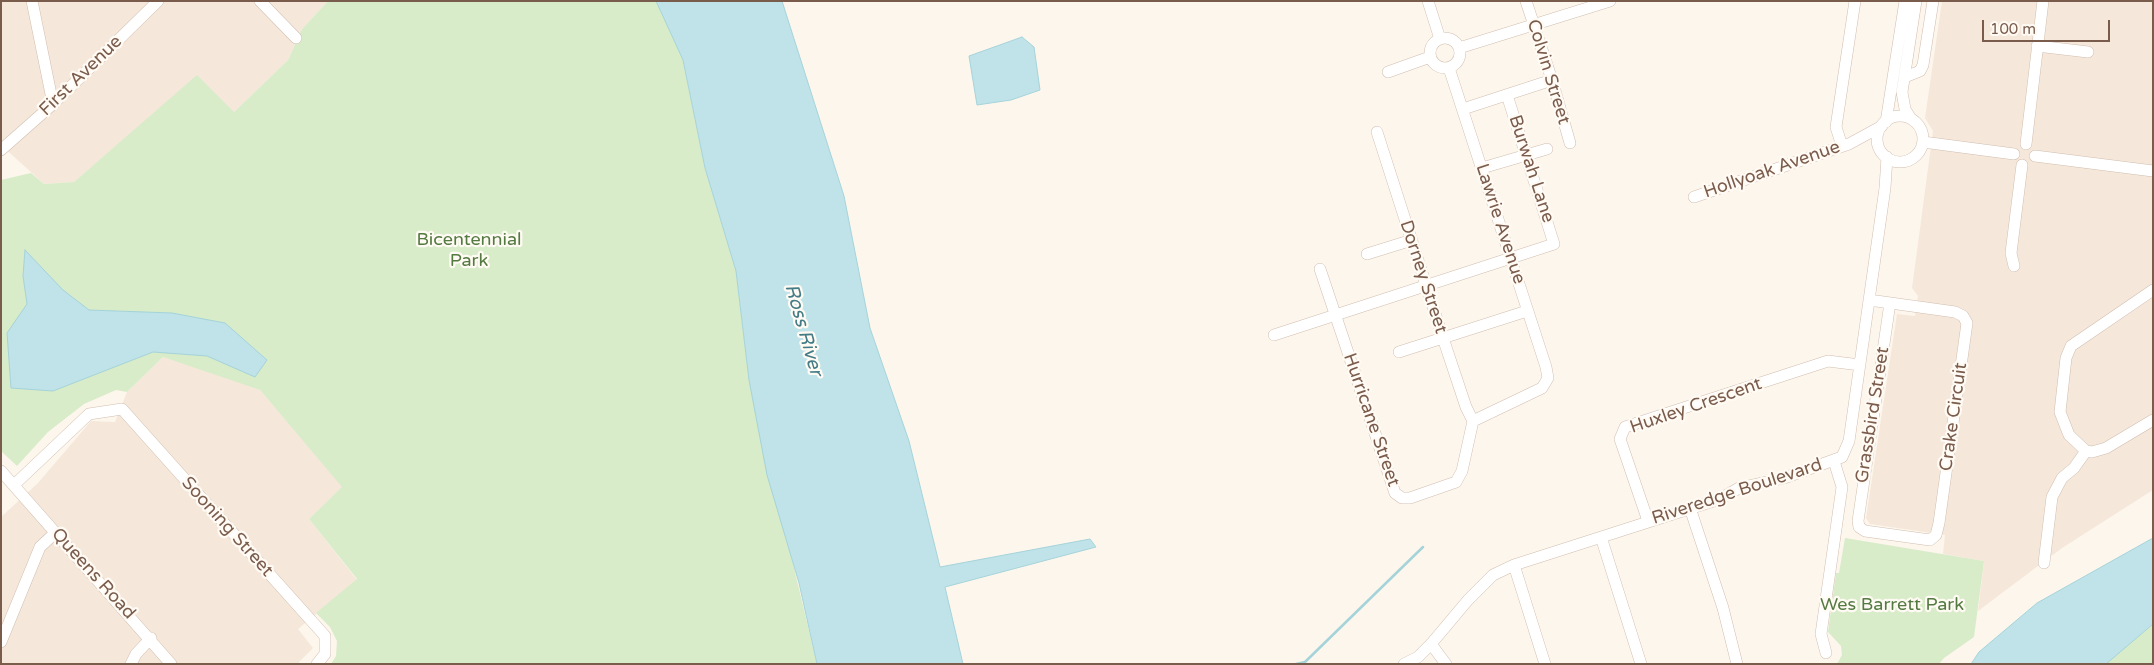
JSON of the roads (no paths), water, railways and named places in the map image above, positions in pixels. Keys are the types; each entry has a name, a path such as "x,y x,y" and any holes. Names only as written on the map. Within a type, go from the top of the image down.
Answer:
{"street":[{"path":"32,1 54,104"},
{"name":"First Avenue","path":"1,150 54,104 158,1"},
{"path":"260,1 296,38"},
{"path":"1428,1 1440,39"},
{"name":"Colvin Street","path":"1526,1 1570,143"},
{"path":"1459,48 1610,1"},
{"path":"1846,145 1836,127 1855,1"},
{"path":"1884,153 1878,133 1884,124 1905,1"},
{"path":"1846,145 1866,144 1903,161 1914,157 1923,142 1921,129 1911,119 1903,101 1916,1"},
{"path":"1905,77 1920,71 1924,65 1933,1"},
{"path":"2026,144 2043,1"},
{"path":"1440,39 1452,40 1459,48 1459,58 1449,68 1439,68 1430,57 1431,47 1440,39"},
{"path":"2037,46 2088,52"},
{"path":"1388,72 1430,57"},
{"name":"Lawrie Avenue","path":"1449,68 1546,367 1547,381 1538,391 1473,421"},
{"path":"1463,109 1552,80"},
{"name":"Burwah Lane","path":"1507,95 1554,244 1511,258"},
{"path":"1846,145 1898,116 1911,119"},
{"name":"Dorney Street","path":"1377,132 1443,338 1466,407 1473,421"},
{"path":"1923,142 2014,154"},
{"path":"2026,144 2017,148 2014,154 2015,160 2022,165 2030,164 2035,156"},
{"path":"2026,144 2032,147 2035,156"},
{"name":"Hollyoak Avenue","path":"1694,197 1846,145"},
{"path":"1482,168 1547,149"},
{"name":"Riveredge Boulevard","path":"1404,664 1418,657 1468,600 1493,575 1514,565 1720,499 1739,488 1784,478 1842,457 1849,442 1885,188 1884,153"},
{"path":"2035,156 2153,171"},
{"name":"Riveredge Boulevard","path":"1885,188 1903,161"},
{"path":"2014,266 2011,253 2022,165"},
{"path":"1366,254 1412,240"},
{"path":"1274,335 1511,258"},
{"path":"1320,269 1335,314"},
{"path":"2153,290 2077,341 2068,352 2060,412 2069,435 2086,451 2098,452 2153,420"},
{"name":"Crake Circuit","path":"1859,527 1870,532 1925,540 1930,540 1936,535 1967,329 1966,319 1960,313 1869,300"},
{"name":"Grassbird Street","path":"1859,527 1858,517 1890,303"},
{"path":"1399,352 1528,311"},
{"name":"Hurricane Street","path":"1335,314 1392,488 1398,496 1410,498 1456,482 1462,471 1473,421"},
{"name":"Huxley Crescent","path":"1648,521 1620,438 1625,427 1828,361 1860,365"},
{"name":"Sooning Street","path":"14,484 89,414 122,409 326,636 326,647 322,659 317,664"},
{"path":"2044,563 2052,497 2062,478 2074,468 2086,451"},
{"path":"1826,653 1821,634 1842,487 1834,461"},
{"name":"Queens Road","path":"1,471 55,534 151,638 171,664"},
{"path":"1690,508 1723,608 1737,664"},
{"path":"1,642 40,547 55,534"},
{"path":"1601,537 1641,664"},
{"path":"1514,565 1545,664"},
{"path":"131,664 136,654 151,638"},
{"path":"1430,644 1446,664"}],"water":[{"name":"Ross River","path":"656,1 782,1 844,196 870,328 909,441 940,567 1090,539 1096,547 945,587 963,664 817,664 799,583 767,475 749,380 736,271 705,168 683,60"},
{"path":"1022,37 1034,47 1040,90 1011,100 977,105 969,56"},
{"path":"25,250 63,290 89,310 172,313 225,323 267,360 255,377 207,356 153,352 53,391 11,388 7,333 27,304 23,276"},
{"path":"2153,538 2153,624 2106,664 1971,664 1979,652 2037,603"}],"waterway":[{"path":"1296,664 1305,662 1423,547"}],"park label":[{"name":"Bicentennial Park","path":"469,250"},
{"name":"Wes Barrett Park","path":"1892,605"}]}
